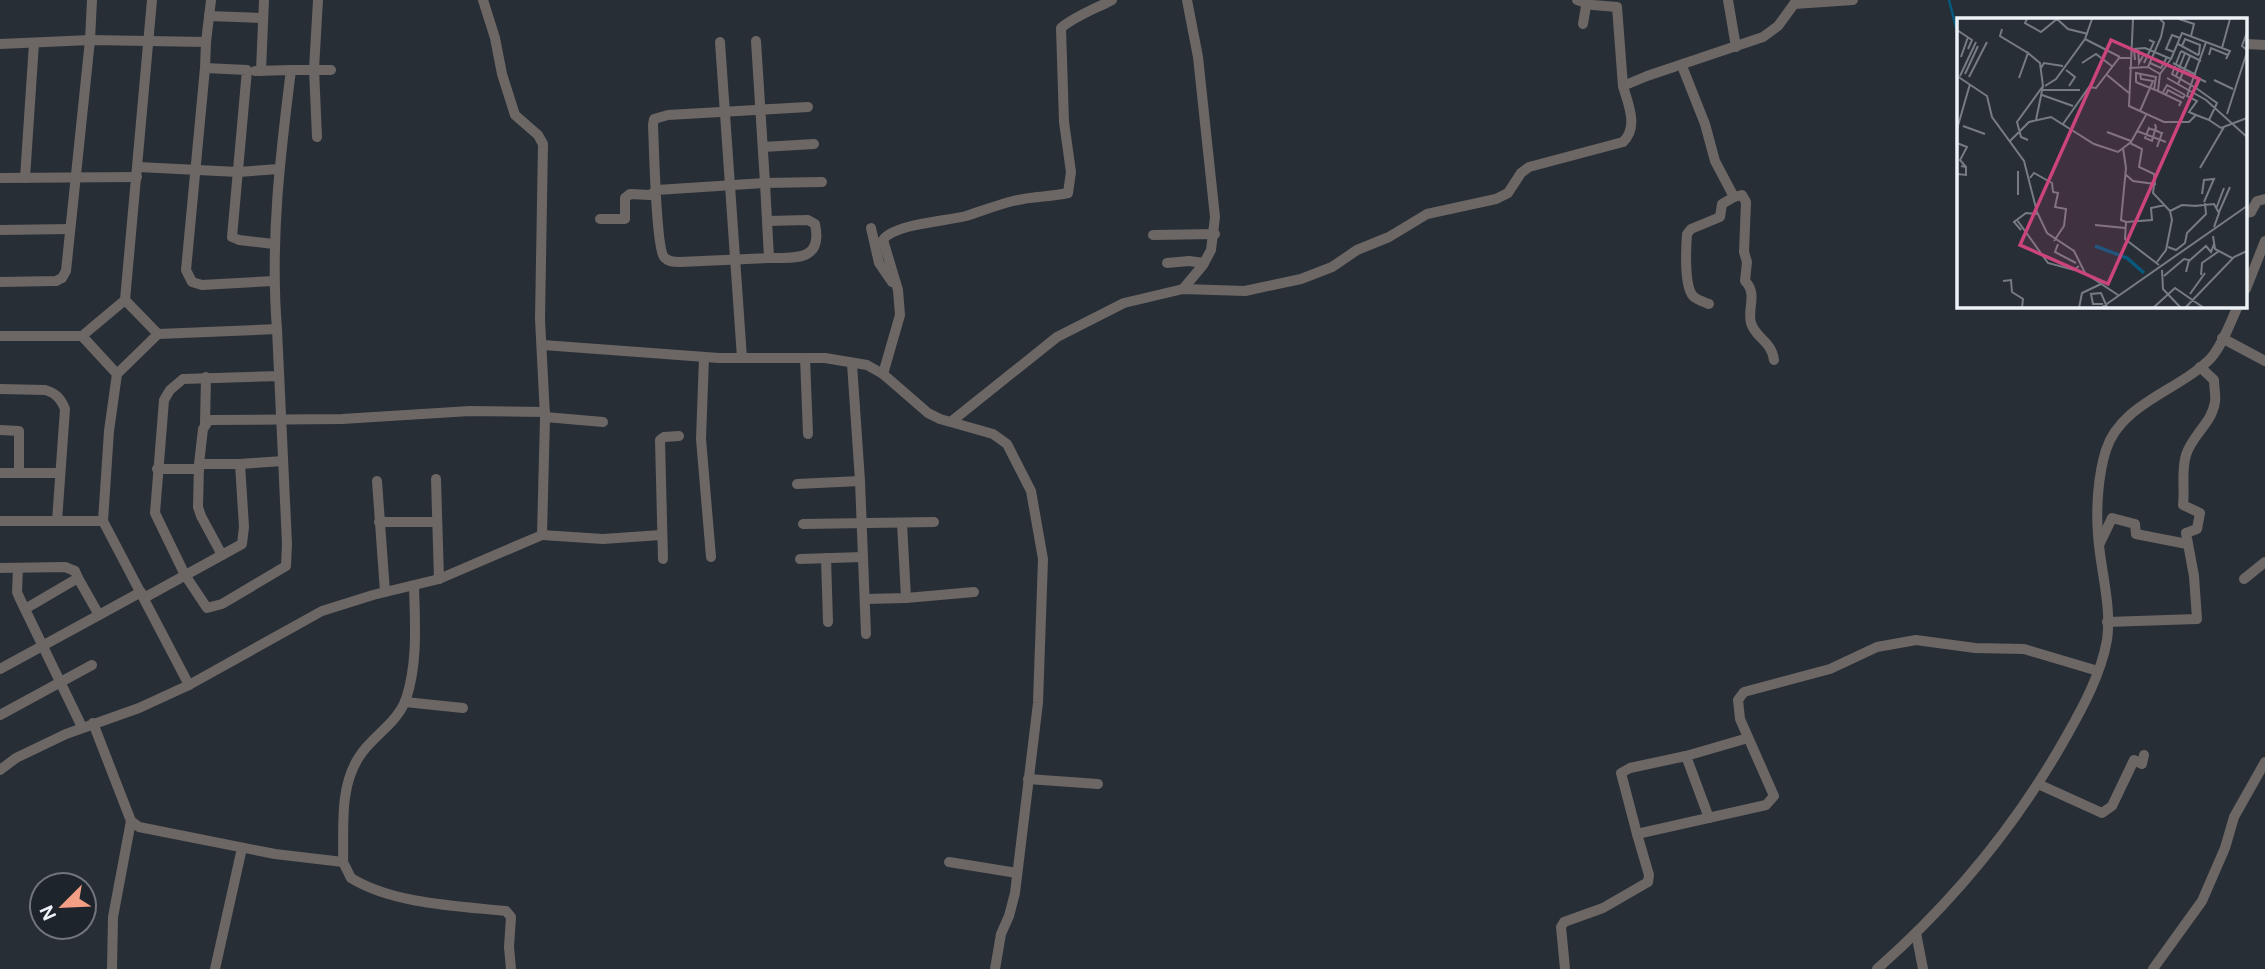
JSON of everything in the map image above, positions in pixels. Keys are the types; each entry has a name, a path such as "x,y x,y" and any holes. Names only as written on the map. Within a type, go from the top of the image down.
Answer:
{"street":[{"path":"0,282 56,281 62,278 66,271 92,0"},
{"path":"0,336 82,336 125,300 152,0"},
{"path":"211,0 186,270 192,282 202,285 273,281"},
{"path":"261,71 264,0"},
{"path":"317,0 314,69 317,137"},
{"path":"483,0 515,115 538,135 543,144 540,319 545,414 542,535"},
{"path":"883,374 900,315 898,290 883,245 886,234 965,216 1013,201 1068,193 1070,172 1064,122 1061,28 1073,18 1086,15 1112,0"},
{"path":"1183,289 1204,263 1211,250 1214,234 1213,192 1198,57 1187,0"},
{"path":"1728,0 1736,47"},
{"path":"1623,86 1763,37 1778,26 1796,2 1853,0"},
{"path":"952,421 1057,337 1124,303 1183,289 1245,291 1308,277 1332,267 1357,250 1389,237 1427,214 1496,199 1508,193 1521,173 1530,167 1623,142 1629,136 1632,125 1623,86 1617,4 1584,1 1583,24"},
{"path":"209,16 262,18"},
{"path":"0,44 90,40 206,42"},
{"path":"720,41 741,358"},
{"path":"756,41 769,258"},
{"path":"25,178 34,43"},
{"path":"1682,66 1715,161 1734,197"},
{"path":"205,68 261,71 331,70"},
{"path":"279,376 183,379 170,390 164,400 155,513 185,575 207,608 222,604 286,566 287,544 277,330 273,281 279,169 291,69"},
{"path":"247,70 232,237 274,244"},
{"path":"767,221 808,220 815,223 816,245 810,253 801,258 680,262 667,260 663,256 661,246 654,119 668,115 808,107"},
{"path":"763,147 814,144"},
{"path":"0,178 197,170 237,173 279,169"},
{"path":"600,219 625,219 626,195 650,195 657,190 730,185 822,182"},
{"path":"1709,304 1695,299 1689,288 1686,270 1687,234 1691,229 1720,217 1721,204 1742,195 1746,202 1745,281 1751,287 1752,293 1750,318 1752,328 1769,345 1774,360"},
{"path":"2248,213 2257,201 2265,198"},
{"path":"871,228 878,263 898,290"},
{"path":"0,230 71,229"},
{"path":"1153,235 1214,234"},
{"path":"2248,284 2265,241"},
{"path":"1167,263 1204,263"},
{"path":"125,300 158,334"},
{"path":"1877,969 1931,919 2016,817 2082,708 2098,671 2107,639 2098,511 2102,465 2112,435 2140,407 2212,356 2237,308"},
{"path":"189,685 103,522 109,431 117,374 158,334 277,330"},
{"path":"82,336 117,374"},
{"path":"2222,338 2265,360"},
{"path":"543,345 704,358 825,358 867,365 883,374 928,413 993,435 1007,443 1031,491 1043,559 1043,611 1038,702 1017,873 995,969"},
{"path":"704,358 701,439 711,557"},
{"path":"805,358 808,434"},
{"path":"852,363 866,634"},
{"path":"2107,622 2197,619 2194,576 2186,533 2197,529 2200,513 2183,505 2183,469 2190,444 2206,425 2215,402 2214,380 2200,367"},
{"path":"206,377 205,424 198,497 201,516 222,555"},
{"path":"0,389 45,390 58,397 65,409 57,521"},
{"path":"205,424 216,419 399,416 471,411 545,414 603,422"},
{"path":"0,430 18,430 19,473"},
{"path":"663,559 660,440 678,436"},
{"path":"157,469 283,461"},
{"path":"2,663 42,646 236,548 243,540 240,464"},
{"path":"0,473 60,473"},
{"path":"436,479 439,579"},
{"path":"377,481 385,592"},
{"path":"797,484 860,481"},
{"path":"2099,545 2112,519 2135,524 2136,534 2187,544"},
{"path":"0,521 103,522"},
{"path":"379,522 437,522"},
{"path":"803,524 934,522"},
{"path":"902,523 906,598"},
{"path":"0,769 16,758 88,725 139,708 189,685 310,617 342,604 439,579 542,535 603,538 661,536"},
{"path":"800,559 863,557"},
{"path":"826,558 828,622"},
{"path":"2244,579 2265,562"},
{"path":"0,568 65,567 75,571 99,615"},
{"path":"18,568 18,592 25,609 42,646 88,725 131,821 113,917 112,969"},
{"path":"25,609 78,578"},
{"path":"414,586 413,666 405,702 388,727 359,757 346,783 343,862 351,878 369,888 432,902 510,913 511,969"},
{"path":"865,599 974,592"},
{"path":"1637,834 1766,805 1772,800 1774,796 1740,719 1738,700 1744,692 1830,669 1854,656 1891,644 1916,640 1975,648 2015,648 2098,671"},
{"path":"0,715 92,665"},
{"path":"405,702 463,708"},
{"path":"1565,969 1561,927 1564,922 1603,908 1648,881 1649,875 1621,773 1630,768 1686,756 1748,738"},
{"path":"2038,784 2102,813 2112,806 2134,760 2142,764 2144,755"},
{"path":"1686,756 1709,818"},
{"path":"2153,969 2202,901 2234,817 2265,762"},
{"path":"1028,779 1098,785"},
{"path":"131,821 148,830 303,859 343,862"},
{"path":"215,969 243,848"},
{"path":"948,862 1017,873"},
{"path":"1916,933 1923,969"}],"waterway":[{"path":"1949,0 1957,31"}]}
